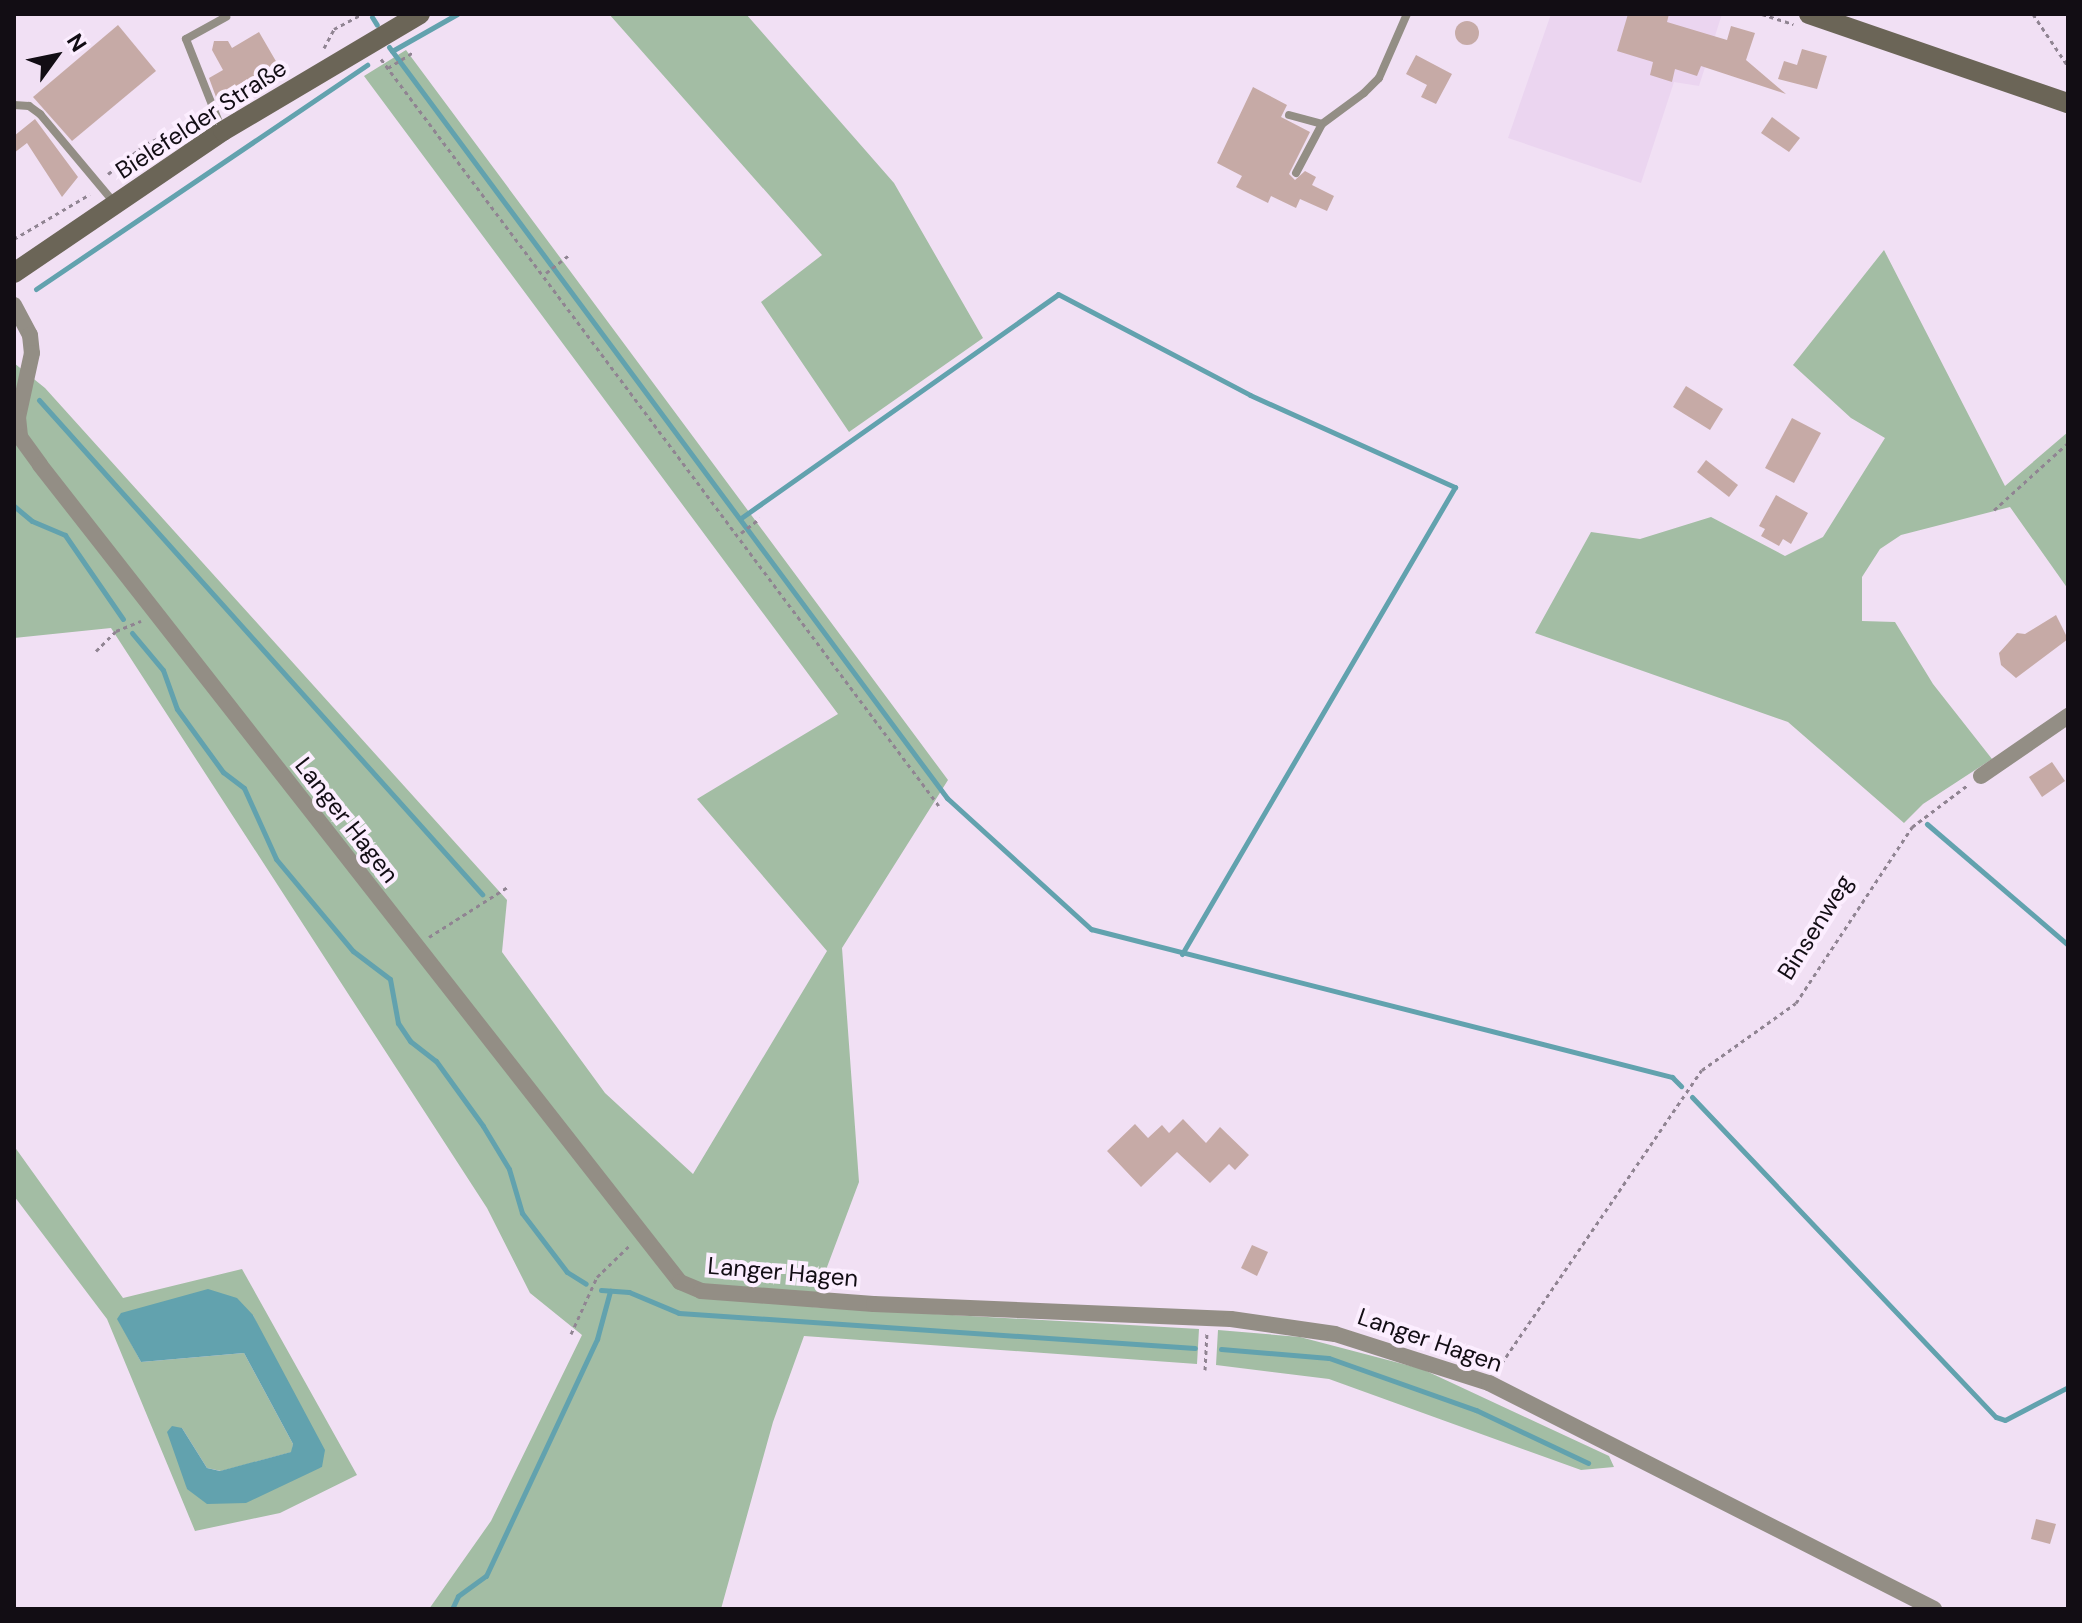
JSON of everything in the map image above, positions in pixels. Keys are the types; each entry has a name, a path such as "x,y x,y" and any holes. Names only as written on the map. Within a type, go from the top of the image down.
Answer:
{"main road":[{"name":"Bielefelder Straße","path":"14,273 223,131 420,14"},
{"path":"1809,14 2068,103"}],"street":[{"name":"Langer Hagen","path":"14,305 30,335 32,353 18,417 20,437 639,1235 680,1282 701,1291 874,1304 1207,1318 1335,1334 1489,1383 1934,1609"},
{"path":"1981,776 2068,716"}],"lane":[{"path":"1296,173 1322,124 1379,78 1407,14"},
{"path":"223,131 186,39 226,17"},
{"path":"14,105 29,106 40,114 116,206"},
{"path":"1289,115 1322,124"}],"path":[{"path":"322,50 334,29 362,14"},
{"path":"2033,14 2068,66"},
{"path":"368,44 546,273 741,533 939,806"},
{"path":"388,68 414,52"},
{"path":"14,239 74,207 99,186 113,167 146,144 254,89"},
{"path":"546,273 569,255"},
{"path":"1994,510 2068,443"},
{"path":"741,533 760,518"},
{"path":"96,651 116,631 156,615"},
{"name":"Binsenweg","path":"1489,1383 1702,1070 1796,1003 1912,827 1981,776"},
{"path":"416,946 509,886"},
{"path":"571,1334 597,1277 639,1235"},
{"path":"1205,1370 1207,1318"}],"shaded area":[{"path":"1551,14 1722,14 1699,86 1674,82 1641,183 1508,138"}],"green space":[{"path":"609,14 746,14 894,183 983,338 849,432 761,302 822,255"},
{"path":"406,50 948,780 842,948 859,1182 812,1307 1199,1329 1197,1364 804,1336 773,1422 721,1609 429,1609 491,1521 582,1335 530,1293 487,1208 111,628 14,638 14,363 45,388 507,900 502,952 605,1093 693,1174 827,951 697,799 838,714 364,76"},
{"path":"1884,250 2005,486 2068,432 2068,589 2010,507 1901,535 1880,549 1862,577 1862,621 1895,622 1933,684 1992,759 1923,804 1904,823 1788,722 1535,633 1591,532 1640,539 1711,517 1785,556 1823,537 1885,438 1851,418 1793,365"},
{"path":"14,1146 123,1298 242,1269 357,1475 280,1513 195,1531 107,1319 14,1196","holes":["137,1310 253,1315 322,1467 187,1489 182,1428 207,1468 221,1471 292,1452 293,1444 244,1353 141,1362 118,1319"]},
{"path":"1218,1330 1300,1337 1422,1369 1609,1456 1614,1467 1581,1470 1329,1379 1216,1365"}],"water":[{"path":"208,1289 237,1298 253,1315 325,1450 322,1467 246,1503 207,1504 187,1489 167,1432 172,1426 182,1428 207,1468 220,1471 291,1452 293,1444 244,1353 141,1362 117,1319 121,1313"}],"building":[{"path":"1628,14 1669,14 1667,22 1727,40 1731,26 1755,33 1746,60 1786,94 1701,66 1697,76 1675,69 1672,82 1650,75 1653,62 1617,51"},
{"path":"1467,21 1475,25 1479,33 1475,41 1467,45 1459,41 1455,33 1459,25"},
{"path":"118,25 156,71 72,141 33,97"},
{"path":"259,32 277,63 216,97 209,78 223,70 212,50 214,41 228,41 232,48"},
{"path":"1802,49 1827,56 1817,89 1778,79 1784,61 1797,65"},
{"path":"1416,55 1452,74 1436,104 1421,97 1427,85 1406,74"},
{"path":"1253,87 1287,105 1281,117 1310,132 1289,174 1295,180 1305,171 1316,177 1312,185 1334,196 1327,211 1300,199 1296,208 1271,196 1268,203 1236,187 1242,176 1217,163"},
{"path":"1772,117 1800,138 1789,152 1761,133"},
{"path":"35,119 78,177 62,197 27,143 14,153 14,136"},
{"path":"1686,386 1723,409 1710,430 1673,407"},
{"path":"1792,418 1821,433 1794,483 1765,468"},
{"path":"1706,460 1738,485 1729,497 1697,472"},
{"path":"1776,495 1808,513 1791,544 1783,539 1779,546 1761,536 1765,529 1759,526"},
{"path":"2056,615 2068,639 2016,678 2001,665 1999,653 2017,633 2025,634"},
{"path":"2052,762 2065,781 2042,797 2029,777"},
{"path":"1183,1119 1206,1143 1220,1127 1249,1155 1235,1170 1229,1164 1210,1183 1177,1152 1141,1187 1107,1151 1135,1124 1148,1138 1162,1125 1169,1133"},
{"path":"1252,1245 1268,1252 1257,1276 1241,1268"},
{"path":"2036,1519 2056,1524 2050,1544 2031,1539"}],"waterway":[{"path":"392,51 457,14"},
{"path":"372,17 377,25"},
{"path":"389,47 947,798 1091,929 1672,1077 1681,1086"},
{"path":"36,289 367,65"},
{"path":"741,518 1058,294 1250,395 1455,487 1182,954"},
{"path":"39,400 482,894"},
{"path":"14,506 32,521 65,535 123,619"},
{"path":"132,633 163,670 177,709 223,772 244,788 276,859 353,951 390,979 398,1023 410,1041 436,1061 483,1126 509,1169 522,1213 567,1272 586,1284"},
{"path":"1927,824 2068,945"},
{"path":"1692,1097 1996,1417 2005,1420 2068,1387"},
{"path":"601,1290 629,1292 679,1313 1195,1348"},
{"path":"452,1609 458,1596 486,1576 597,1339 610,1291"},
{"path":"1221,1349 1329,1358 1476,1410 1588,1463"}]}
